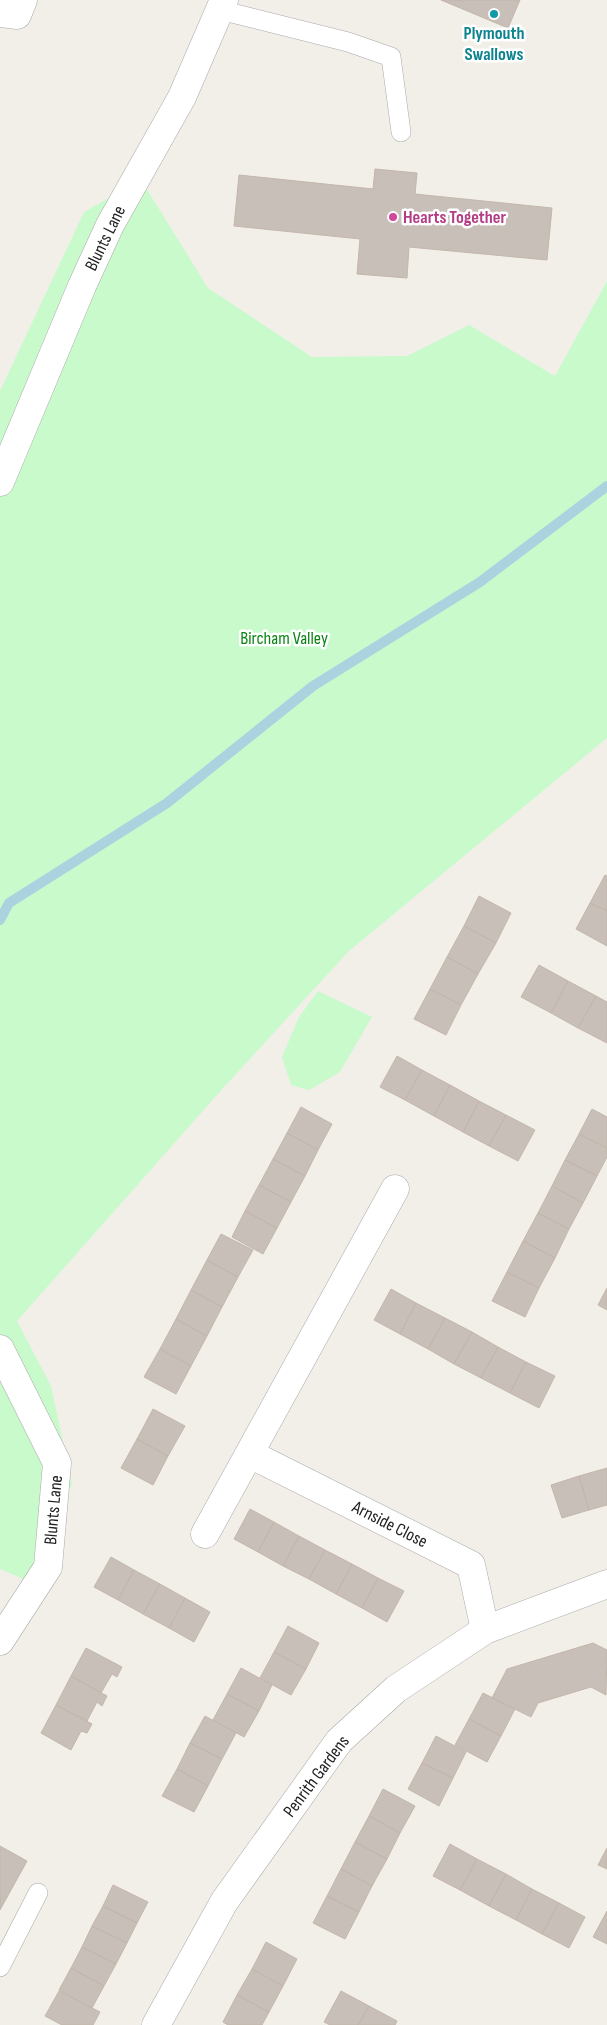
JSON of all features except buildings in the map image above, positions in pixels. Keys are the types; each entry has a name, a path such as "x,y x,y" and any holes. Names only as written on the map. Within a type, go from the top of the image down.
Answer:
{"street":[{"path":"0,14 18,15 23,0"},
{"name":"Blunts Lane","path":"0,482 107,231 182,97 222,5"},
{"path":"205,1534 395,1189"},
{"name":"Blunts Lane","path":"0,1349 58,1463 48,1567 0,1641"},
{"name":"Arnside Close","path":"250,1454 471,1565 485,1630"},
{"name":"Penrith Gardens","path":"156,2025 224,1902 339,1741 396,1689 485,1630 607,1584"}],"lane":[{"path":"222,5 348,42 391,57 401,132"},
{"path":"0,1967 38,1893"}],"green space":[{"name":"Bircham Valley","path":"141,180 208,288 312,357 407,356 469,325 555,376 607,281 607,738 349,951 224,1087 17,1321 51,1386 72,1483 35,1584 0,1569 0,391 84,212"},
{"path":"318,991 372,1017 340,1072 309,1090 291,1085 282,1057 299,1017"}],"waterway":[{"path":"0,920 9,903 167,803 313,686 480,582 607,486"}],"place":[{"name":"Plymouth Swallows","path":"494,14"},
{"name":"Hearts Together","path":"393,217"}]}
